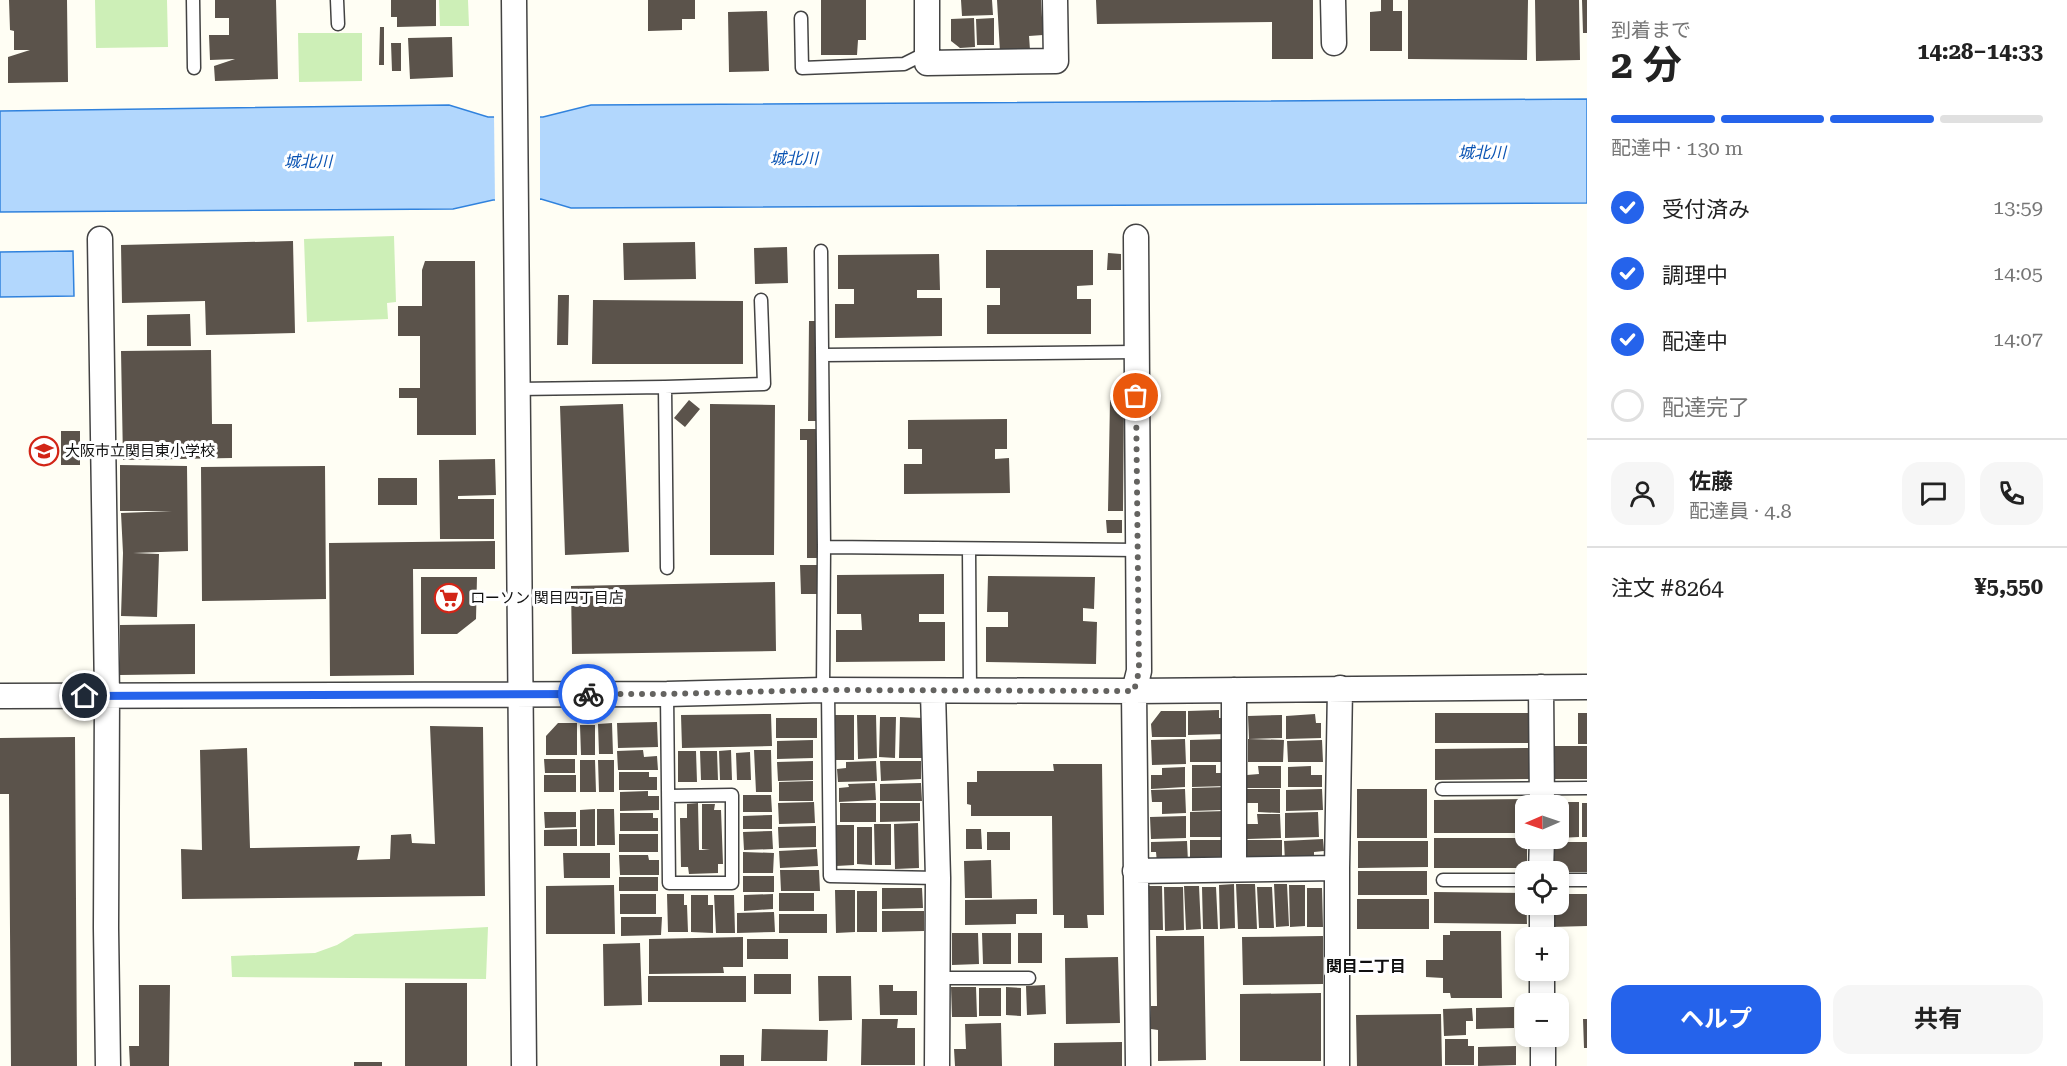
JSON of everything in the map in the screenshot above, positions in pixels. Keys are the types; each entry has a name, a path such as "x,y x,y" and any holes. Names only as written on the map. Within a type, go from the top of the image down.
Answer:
{"street":[{"path":"514,0 524,1066"},
{"path":"927,0 927,63 1056,61 1055,0"},
{"path":"1333,0 1334,43"},
{"path":"1136,237 1139,671 1134,691 1138,1066"},
{"path":"100,240 107,695 108,1066"},
{"path":"1541,687 1542,795"},
{"path":"0,696 1587,687"},
{"path":"1337,1066 1340,688"},
{"path":"1234,690 1234,869"},
{"path":"933,692 938,878 937,1066"},
{"path":"1135,871 1337,868"},
{"path":"1543,1047 1543,1066"}],"lane":[{"path":"193,0 194,68"},
{"path":"337,0 338,24"},
{"path":"801,18 802,68 904,64 927,52"},
{"path":"821,251 825,691 830,876 938,878"},
{"path":"517,389 764,384 761,300"},
{"path":"823,355 1136,352"},
{"path":"665,387 667,568"},
{"path":"824,547 1138,550"},
{"path":"969,549 970,691"},
{"path":"667,694 668,796 669,883 732,883 732,795 668,796"},
{"path":"1552,795 1587,788"},
{"path":"1442,789 1517,795"},
{"path":"1443,880 1515,880"},
{"path":"1569,880 1587,880"},
{"path":"938,978 1029,978"}],"green space":[{"path":"95,0 167,0 168,47 96,48"},
{"path":"439,0 468,0 469,26 440,26"},
{"path":"298,33 362,33 362,81 299,82"},
{"path":"394,236 396,302 387,303 388,319 307,322 304,239"},
{"path":"488,927 486,979 232,977 231,956 315,953 337,945 355,934"}],"water":[{"name":"城北川","path":"1587,99 1587,203 571,208 541,199 493,200 453,209 0,212 0,111 449,105 488,117 543,117 591,105"},
{"path":"73,251 74,296 0,297 0,252"}],"pier":[{"path":"494,114 540,114 540,202 495,203"}],"building":[{"path":"9,0 67,0 68,82 8,83 8,57 30,50 14,50 14,31 10,30"},
{"path":"215,0 276,0 278,79 215,81 214,66 235,59 210,60 209,35 229,35 229,18 215,18"},
{"path":"391,0 436,0 436,26 397,27 397,17 391,17"},
{"path":"648,0 695,0 695,19 682,19 682,30 648,31"},
{"path":"821,0 866,0 866,40 858,40 857,55 821,55"},
{"path":"961,0 992,0 993,15 962,16"},
{"path":"997,0 1041,0 1043,35 1029,36 1030,50 1000,52"},
{"path":"1096,0 1313,0 1313,59 1272,59 1272,22 1097,24"},
{"path":"1381,0 1393,0 1393,11 1402,11 1402,51 1370,51 1370,12 1381,11"},
{"path":"1408,0 1528,0 1527,60 1408,59"},
{"path":"1535,0 1579,0 1580,60 1536,61"},
{"path":"1582,0 1587,0 1587,33 1583,33"},
{"path":"767,11 769,71 729,72 728,12"},
{"path":"974,18 975,47 960,48 951,41 951,19"},
{"path":"994,18 994,45 977,45 976,19"},
{"path":"380,27 384,27 384,65 379,65"},
{"path":"452,37 453,77 410,79 408,38"},
{"path":"391,43 401,43 401,71 392,71"},
{"path":"293,241 295,333 206,335 205,301 122,303 121,245"},
{"path":"695,242 696,279 624,280 623,243"},
{"path":"787,247 788,283 755,284 754,248"},
{"path":"986,250 1093,250 1093,285 1077,286 1077,299 1091,299 1091,334 987,334 987,305 1000,305 1000,288 986,288"},
{"path":"1108,253 1121,254 1121,270 1107,270"},
{"path":"939,254 940,290 917,290 917,298 942,298 942,336 835,338 835,304 854,304 854,289 838,289 838,255"},
{"path":"425,261 475,261 476,435 417,435 417,398 399,398 399,388 420,388 420,336 398,336 398,306 422,306 422,270"},
{"path":"558,295 569,295 568,345 557,345"},
{"path":"593,300 743,301 743,364 592,364"},
{"path":"190,314 191,346 147,346 147,315"},
{"path":"809,321 817,321 816,421 808,421"},
{"path":"211,350 212,424 232,424 232,458 123,460 121,351"},
{"path":"689,400 700,409 685,427 674,418"},
{"path":"1110,400 1124,400 1123,511 1108,511"},
{"path":"623,404 629,552 565,555 560,406"},
{"path":"710,404 775,405 774,555 710,555"},
{"path":"1007,419 1007,449 995,449 995,459 1009,458 1010,493 904,494 904,464 922,464 922,449 908,449 908,420"},
{"path":"800,429 818,429 818,558 807,558 807,440 800,440"},
{"path":"61,431 80,431 80,465 61,465"},
{"path":"495,459 496,495 458,496 458,499 494,499 494,539 440,539 439,460"},
{"path":"120,465 187,466 188,551 133,553 159,554 157,617 121,616 123,553 121,513 172,511 120,511"},
{"path":"325,466 326,599 202,601 201,467"},
{"path":"378,478 417,478 417,505 378,505"},
{"path":"1106,520 1122,520 1122,533 1107,533"},
{"path":"495,541 495,569 413,569 414,675 330,676 329,543"},
{"path":"800,565 818,565 818,594 801,594"},
{"path":"944,574 944,614 919,614 919,622 945,622 945,661 836,662 836,630 862,630 861,614 837,614 837,575"},
{"path":"988,576 1095,577 1094,609 1083,608 1083,621 1097,622 1096,664 986,662 986,627 1008,627 1008,612 987,612"},
{"name":"ローソン 関目四丁目店","path":"421,577 477,577 476,619 457,634 421,634"},
{"path":"775,582 776,651 572,654 571,586"},
{"path":"195,624 195,674 120,675 120,625"},
{"path":"1219,710 1219,718 1227,718 1227,734 1188,735 1188,711"},
{"path":"1161,711 1186,711 1186,737 1152,737 1151,724"},
{"path":"1435,713 1528,713 1528,743 1435,743"},
{"path":"1578,713 1587,713 1587,744 1578,744"},
{"path":"771,714 772,746 682,748 681,715"},
{"path":"1315,714 1316,723 1321,723 1321,738 1286,739 1286,716"},
{"path":"835,715 854,715 854,760 835,760"},
{"path":"857,715 876,715 877,758 858,759"},
{"path":"1282,715 1282,738 1249,739 1248,716"},
{"path":"880,717 896,717 895,758 879,757"},
{"path":"900,717 924,718 923,758 899,758"},
{"path":"776,718 817,718 817,738 776,738"},
{"path":"657,722 658,747 618,748 617,723"},
{"path":"558,723 577,723 577,755 546,755 546,736"},
{"path":"612,723 613,754 599,754 598,724"},
{"path":"580,725 595,725 595,755 581,755"},
{"path":"430,726 483,727 485,896 182,899 181,849 202,850 200,750 247,748 250,848 360,846 357,860 390,859 391,835 411,834 412,843 435,844"},
{"path":"75,737 77,1066 11,1066 9,794 0,794 0,738"},
{"path":"1185,739 1186,764 1152,765 1151,740"},
{"path":"1227,739 1228,754 1222,754 1222,762 1190,762 1190,740"},
{"path":"1248,739 1284,740 1283,762 1248,762"},
{"path":"813,740 813,758 777,759 777,741"},
{"path":"1322,740 1323,762 1288,762 1287,741"},
{"path":"1554,746 1587,746 1587,779 1554,779"},
{"path":"1530,748 1530,779 1435,780 1435,749"},
{"path":"643,750 644,757 657,756 658,770 618,770 617,751"},
{"path":"731,750 732,780 720,780 719,751"},
{"path":"754,750 771,750 772,792 756,792"},
{"path":"678,751 696,751 697,782 678,782"},
{"path":"700,751 717,751 718,780 701,780"},
{"path":"750,752 751,780 737,780 736,753"},
{"path":"544,759 575,759 575,773 545,773"},
{"path":"580,760 595,760 596,792 580,792"},
{"path":"598,760 614,760 614,792 599,792"},
{"path":"813,761 813,780 778,781 777,762"},
{"path":"876,761 877,781 838,782 837,769 846,768 846,762"},
{"path":"880,761 921,761 921,779 881,781"},
{"path":"1053,764 1102,764 1104,915 1087,915 1088,928 1064,928 1064,915 1053,915 1052,816 971,816 971,805 967,804 967,782 977,782 977,771 1054,771"},
{"path":"1192,765 1216,765 1216,773 1228,773 1228,786 1192,787"},
{"path":"1258,766 1281,766 1281,788 1247,788 1247,775 1259,774"},
{"path":"1311,766 1311,775 1322,775 1322,787 1288,787 1288,767"},
{"path":"1185,767 1185,787 1151,789 1151,775 1162,775 1162,768"},
{"path":"619,772 649,772 649,777 657,777 657,790 619,790"},
{"path":"544,775 576,775 576,792 544,792"},
{"path":"813,781 813,801 779,801 779,782"},
{"path":"875,783 876,800 839,802 839,788 849,787 848,784"},
{"path":"921,783 922,801 880,801 880,784"},
{"path":"1227,787 1228,800 1221,800 1221,810 1192,811 1192,788"},
{"path":"1185,789 1186,813 1162,814 1162,802 1152,802 1151,790"},
{"path":"1247,789 1280,789 1280,813 1258,812 1258,803 1247,803"},
{"path":"1322,789 1323,810 1286,811 1286,790"},
{"path":"1357,789 1427,789 1427,838 1357,838"},
{"path":"648,791 648,796 659,796 659,810 620,811 620,792"},
{"path":"743,795 771,795 772,812 743,812"},
{"path":"1515,799 1515,833 1434,833 1434,800"},
{"path":"814,802 815,823 779,824 778,803"},
{"path":"1569,802 1579,802 1579,837 1569,837"},
{"path":"698,803 699,850 710,850 702,849 702,804 715,804 714,810 721,810 723,864 718,864 718,873 689,874 688,867 681,867 680,818 687,818 687,804"},
{"path":"840,803 876,803 876,822 840,822"},
{"path":"880,803 920,803 920,821 880,822"},
{"path":"1582,803 1587,803 1587,837 1582,837"},
{"path":"595,809 595,846 580,846 580,810"},
{"path":"597,809 614,809 615,845 597,845"},
{"path":"1226,811 1227,837 1190,837 1190,812"},
{"path":"544,812 576,812 576,827 545,828"},
{"path":"1318,812 1319,837 1285,838 1285,813"},
{"path":"620,813 653,813 653,818 658,818 658,831 620,831"},
{"path":"1257,814 1280,814 1281,838 1247,839 1247,824 1258,824"},
{"path":"772,815 772,829 743,829 743,816"},
{"path":"1186,816 1186,838 1151,839 1150,817"},
{"path":"918,823 919,868 895,869 894,824"},
{"path":"874,824 891,824 891,865 875,865"},
{"path":"836,825 854,825 854,865 836,866"},
{"path":"816,826 816,847 779,848 778,827"},
{"path":"857,827 872,827 872,865 857,864"},
{"path":"577,829 577,846 544,846 544,830"},
{"path":"966,829 981,829 982,849 966,849"},
{"path":"772,831 773,849 744,850 743,832"},
{"path":"987,832 1010,832 1010,850 987,850"},
{"path":"619,834 658,834 658,852 619,852"},
{"path":"1434,838 1515,838 1515,849 1527,849 1527,861 1515,861 1515,868 1434,868"},
{"path":"1323,839 1324,851 1314,852 1314,861 1285,862 1284,841"},
{"path":"1190,840 1227,840 1223,861 1190,861"},
{"path":"1246,840 1282,840 1282,862 1246,863"},
{"path":"1187,841 1188,862 1157,863 1156,852 1151,852 1151,842"},
{"path":"1358,841 1428,841 1428,867 1358,868"},
{"path":"1569,842 1587,842 1587,872 1569,872 1569,861 1552,861 1551,849 1569,849"},
{"path":"817,849 818,866 780,868 779,851"},
{"path":"743,852 774,853 773,873 743,873"},
{"path":"563,853 610,853 610,878 564,878"},
{"path":"619,855 648,855 649,860 659,860 659,875 620,875"},
{"path":"991,860 992,898 965,898 964,861"},
{"path":"780,870 819,870 820,891 781,891"},
{"path":"1358,871 1427,871 1427,895 1358,895"},
{"path":"743,876 774,876 774,892 743,892"},
{"path":"619,877 658,877 658,891 619,891"},
{"path":"1234,884 1235,928 1220,929 1219,885"},
{"path":"1236,884 1255,884 1257,929 1238,929"},
{"path":"1274,884 1287,884 1289,926 1276,927"},
{"path":"614,885 615,934 546,934 546,886"},
{"path":"1289,885 1305,885 1305,926 1290,927"},
{"path":"1148,886 1162,886 1163,930 1149,930"},
{"path":"1184,886 1199,886 1201,929 1186,930"},
{"path":"1164,887 1183,887 1184,930 1165,931"},
{"path":"1202,887 1216,887 1218,929 1203,929"},
{"path":"1257,887 1272,887 1274,928 1259,928"},
{"path":"882,888 922,888 923,908 882,909"},
{"path":"1307,888 1322,888 1323,927 1307,927"},
{"path":"835,890 855,890 855,932 836,933"},
{"path":"857,891 877,891 877,932 857,932"},
{"path":"1434,892 1515,893 1515,915 1527,915 1527,924 1434,923"},
{"path":"779,893 814,893 814,911 779,911"},
{"path":"620,894 656,894 656,914 620,914"},
{"path":"667,894 684,894 684,905 687,905 688,932 668,932"},
{"path":"773,894 773,909 744,911 744,895"},
{"path":"1569,894 1587,894 1587,926 1551,927 1551,915 1569,915"},
{"path":"691,895 708,895 708,905 713,905 713,933 691,932"},
{"path":"714,895 734,895 735,933 716,933"},
{"path":"1037,899 1037,914 1016,914 1016,924 965,925 965,900"},
{"path":"1357,899 1429,899 1429,929 1357,929"},
{"path":"882,911 924,911 924,931 882,932"},
{"path":"774,912 775,932 737,933 737,913"},
{"path":"779,914 827,914 827,933 779,933"},
{"path":"621,917 662,917 661,935 621,936"},
{"path":"1450,931 1501,931 1502,998 1451,998 1450,993 1443,993 1443,978 1426,977 1426,960 1443,960 1443,935 1450,935"},
{"path":"952,933 978,933 979,964 952,965"},
{"path":"982,933 1011,933 1011,964 983,964"},
{"path":"1018,933 1042,933 1042,963 1018,963"},
{"path":"1156,936 1204,936 1206,1060 1158,1061 1158,1030 1151,1029 1151,1006 1157,1006"},
{"path":"1323,936 1323,984 1243,985 1242,937"},
{"path":"743,937 743,967 723,967 724,973 649,974 649,939"},
{"path":"747,939 788,939 788,959 747,959"},
{"path":"640,943 642,1005 604,1006 603,944"},
{"path":"1118,957 1120,1023 1066,1024 1065,958"},
{"path":"754,974 791,974 791,994 754,994"},
{"path":"648,976 746,976 746,1002 648,1002"},
{"path":"818,976 851,976 852,1020 819,1021"},
{"path":"405,983 467,983 467,1066 405,1066"},
{"path":"139,985 170,985 169,1066 130,1066 129,1046 139,1046"},
{"path":"879,985 893,985 893,991 917,991 917,1015 880,1015"},
{"path":"1045,985 1046,1014 1027,1015 1026,986"},
{"path":"951,987 976,987 977,1017 952,1017"},
{"path":"1006,987 1021,988 1021,1016 1006,1015"},
{"path":"979,988 1001,988 1001,1016 979,1016"},
{"path":"1321,993 1321,1061 1240,1061 1240,994"},
{"path":"1514,1007 1514,1028 1476,1029 1476,1008"},
{"path":"1472,1008 1473,1021 1466,1021 1466,1035 1444,1036 1443,1009"},
{"path":"1441,1014 1442,1066 1357,1066 1356,1015"},
{"path":"862,1019 898,1019 897,1028 915,1028 915,1065 861,1065"},
{"path":"1583,1019 1587,1019 1587,1048 1584,1048"},
{"path":"1001,1023 1002,1066 955,1066 954,1049 966,1049 965,1024"},
{"path":"762,1029 828,1030 827,1061 761,1061"},
{"path":"1445,1039 1468,1039 1468,1046 1474,1046 1474,1065 1445,1065"},
{"path":"1122,1042 1122,1066 1054,1066 1054,1043"},
{"path":"1515,1046 1516,1065 1478,1066 1478,1047"},
{"path":"720,1055 744,1055 744,1066 720,1066"},
{"path":"354,1062 382,1062 382,1066 354,1066"}],"way so far":[{"path":"588,694 823,690 1134,691 1139,671 1136,396"}],"place":[{"name":"大阪市立関目東小学校","path":"44,451"},
{"name":"ローソン 関目四丁目店","path":"449,598"}],"district":[{"name":"関目二丁目","path":"1366,966"}],"route":[{"path":"85,696 588,694"}]}
